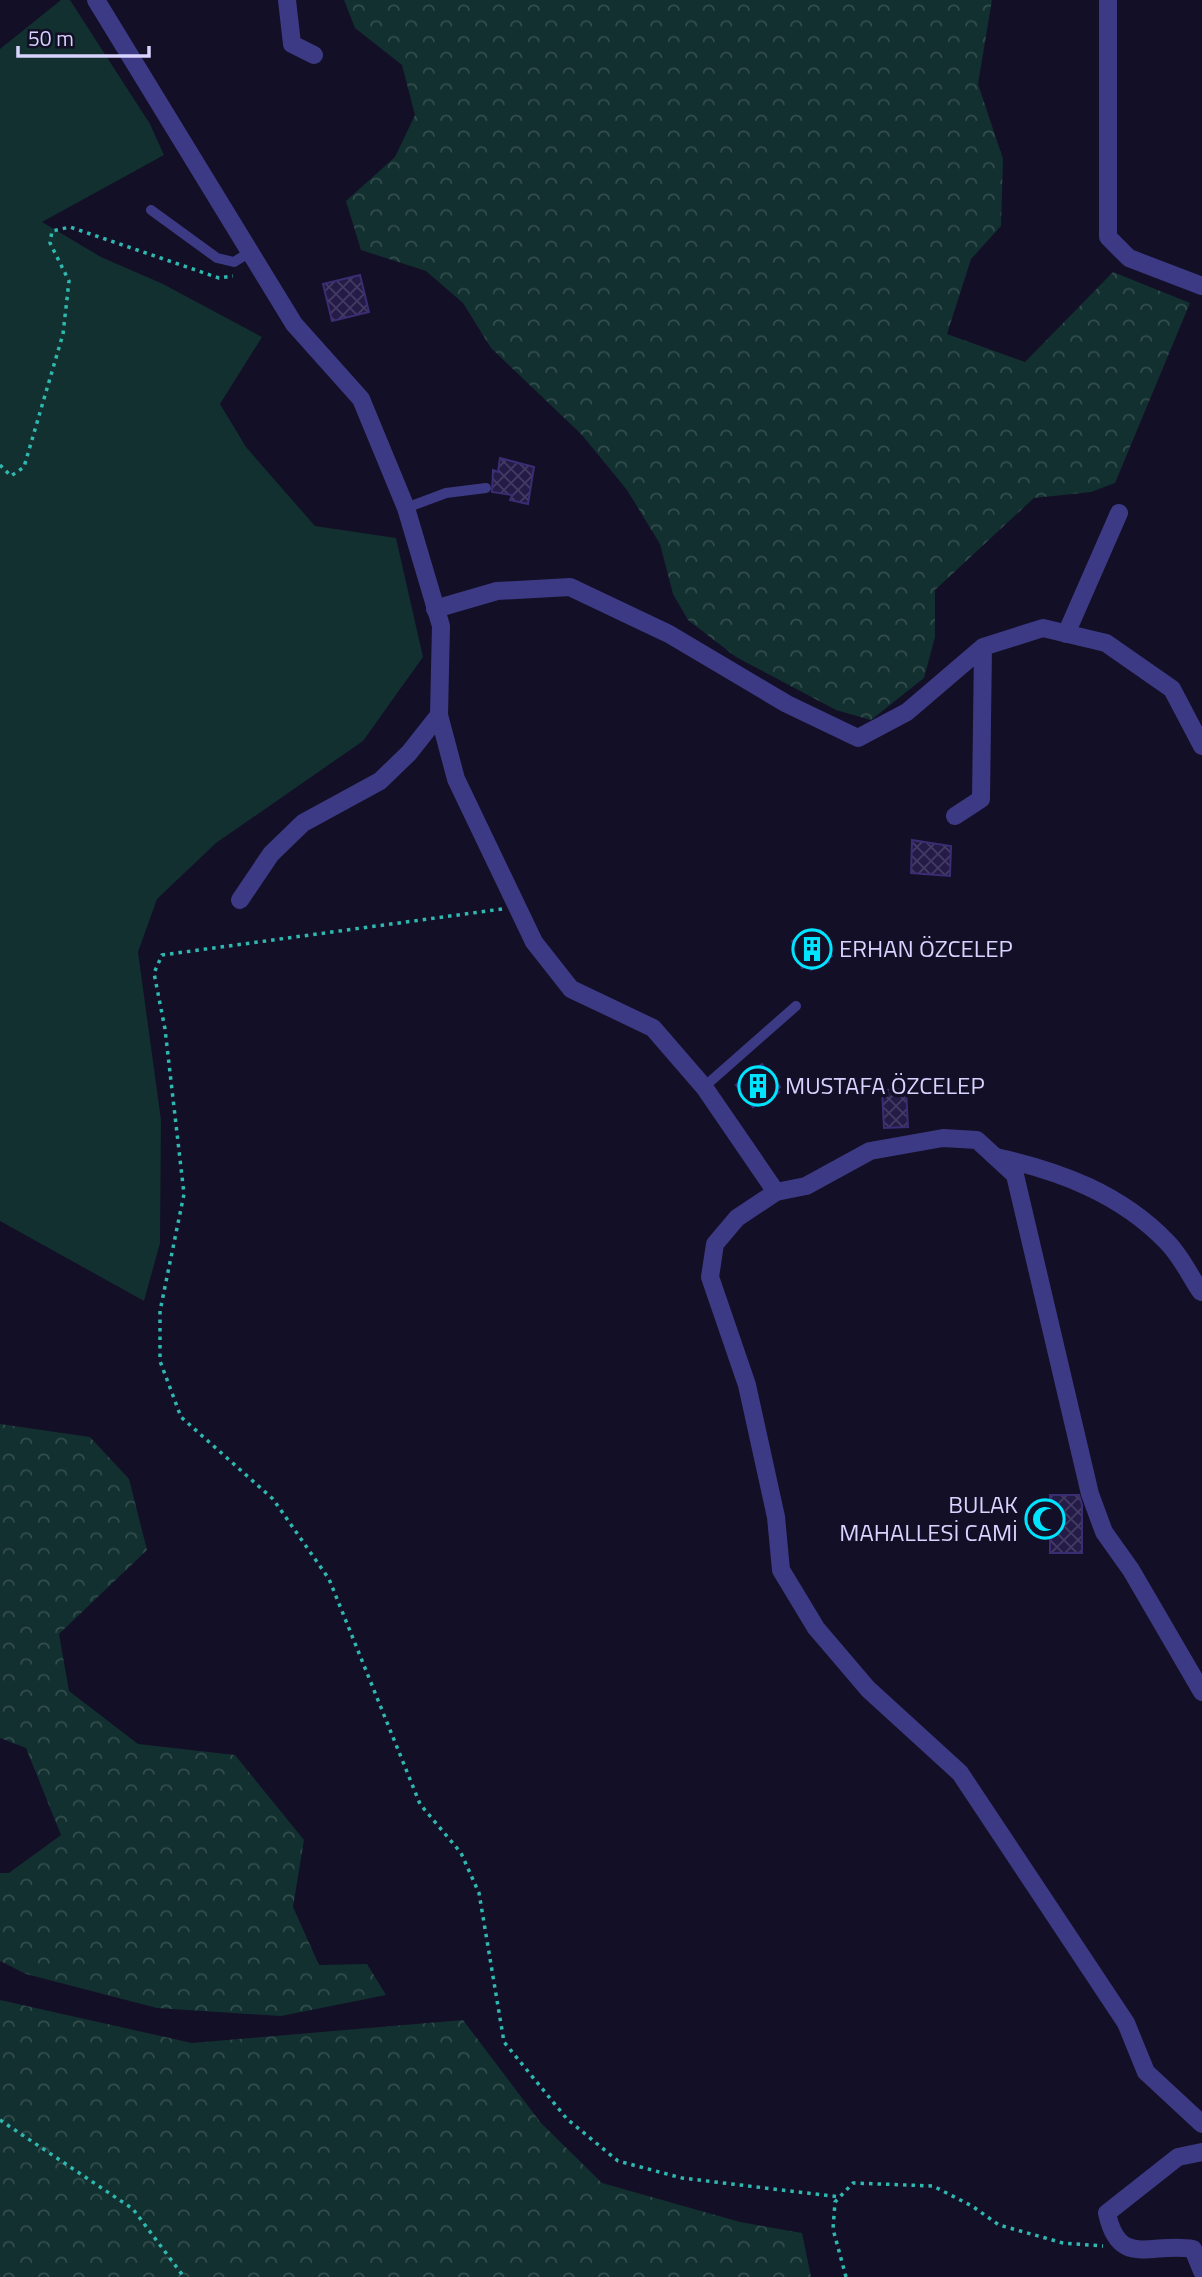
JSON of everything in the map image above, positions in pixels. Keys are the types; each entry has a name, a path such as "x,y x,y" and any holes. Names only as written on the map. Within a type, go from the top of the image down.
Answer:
{"street":[{"path":"96,0 294,324 361,399 406,508 441,626 439,715 456,779 534,942 571,989 653,1028 704,1087 758,1170 776,1192"},
{"path":"287,0 292,44 314,55"},
{"path":"1108,0 1108,237 1129,258 1202,286"},
{"path":"1066,634 1119,513"},
{"path":"435,609 497,592 570,587 669,634 787,704 858,738 907,712 983,648 1043,628 1106,643 1172,689 1202,746"},
{"path":"955,816 981,799 983,648"},
{"path":"240,900 271,854 303,823 380,780 410,753 439,715"},
{"path":"1202,1692 1131,1570 1104,1532 1090,1494 1015,1175 977,1140 943,1138 870,1151 806,1186 776,1192 737,1218 715,1244 710,1277 747,1384 776,1517 781,1570 816,1628 868,1689 960,1773 1126,2023 1146,2072 1202,2124"},
{"path":"996,1157 1042,1167 1115,1198 1168,1243 1201,1292"},
{"path":"1201,2274 1193,2249 1178,2246 1140,2250 1126,2248 1111,2233 1107,2213 1178,2157 1202,2152"}],"lane":[{"path":"151,210 217,258 234,262 250,252"},
{"path":"406,508 446,493 486,488"},
{"path":"704,1087 796,1006"}],"path":[{"path":"0,465 10,476 24,467 63,334 69,281 50,243 52,231 70,227 219,278 263,272"},
{"path":"518,907 162,955 154,973 165,1028 184,1194 160,1311 160,1361 181,1418 223,1458 273,1499 328,1579 420,1804 461,1853 479,1893 504,2042 566,2119 618,2161 682,2178 840,2197"},
{"path":"0,2120 134,2209 184,2277"},
{"path":"846,2277 833,2229 835,2202 853,2183 933,2186 972,2206 999,2225 1063,2244 1126,2248"}],"green space":[{"path":"61,0 70,0 150,124 164,155 42,222 101,257 163,284 262,337 220,404 246,447 315,526 396,538 423,657 363,741 216,843 157,899 138,952 161,1120 160,1243 144,1301 0,1221 0,49"},
{"path":"344,0 992,0 978,84 1003,159 1001,226 971,259 947,334 1025,362 1113,272 1190,303 1115,483 1091,492 1034,498 935,590 935,637 924,678 871,720 836,710 736,657 688,620 673,594 660,544 627,490 582,435 491,348 463,303 426,271 361,250 346,201 395,157 415,115 402,65 355,28"},
{"path":"0,1424 90,1437 129,1479 147,1550 59,1634 69,1691 138,1744 235,1755 304,1840 293,1907 319,1965 367,1964 386,1995 281,2016 157,2008 26,1974 0,1961 0,1873 9,1873 61,1835 26,1748 0,1738"},
{"path":"0,2000 192,2043 463,2020 541,2123 602,2183 740,2222 802,2233 811,2277 0,2277"}],"building":[{"path":"360,275 369,312 332,321 323,284"},
{"path":"500,458 534,467 528,504 510,500 512,495 492,492 493,470 498,472"},
{"path":"912,840 951,846 950,876 911,873"},
{"name":"ERHAN ÖZCELEP","path":"820,930 832,956 827,958 829,962 811,970 809,966 802,968 792,941"},
{"name":"MUSTAFA ÖZCELEP","path":"762,1064 780,1087 777,1090 779,1092 764,1105 761,1101 753,1107 736,1085"},
{"path":"906,1089 908,1127 884,1128 882,1090"},
{"path":"1050,1495 1079,1495 1082,1505 1082,1553 1050,1553"}],"place":[{"name":"ERHAN ÖZCELEP","path":"812,949"},
{"name":"MUSTAFA ÖZCELEP","path":"758,1086"},
{"name":"BULAK MAHALLESİ CAMİ","path":"1045,1519"}]}
